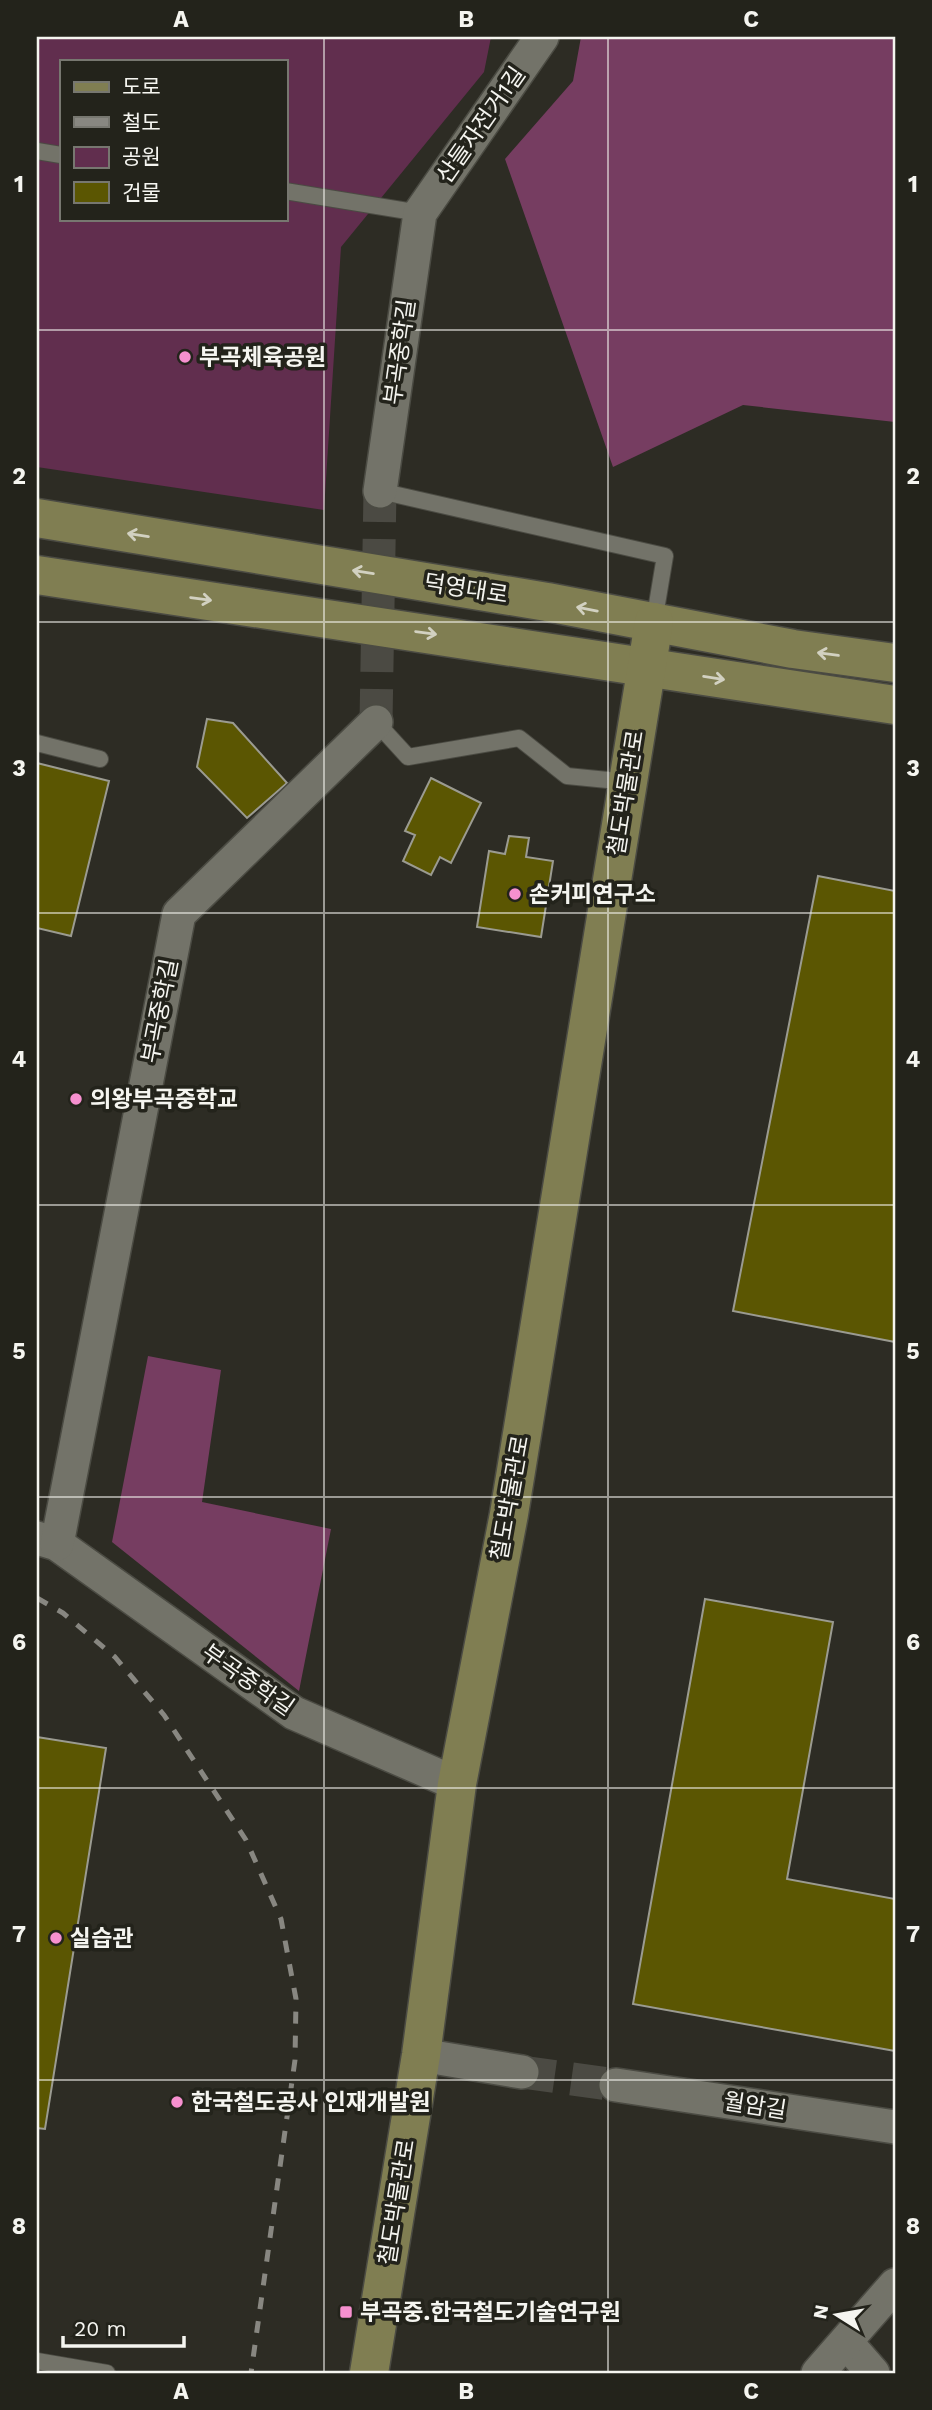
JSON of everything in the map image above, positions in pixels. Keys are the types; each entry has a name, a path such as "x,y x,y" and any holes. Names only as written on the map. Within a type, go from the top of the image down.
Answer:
{"street":[{"name":"산들자전거1길","path":"420,213 542,37"},
{"name":"부곡중학길","path":"380,491 420,213"},
{"name":"덕영대로","path":"37,518 547,602 793,649 895,663"},
{"path":"37,575 895,705"},
{"name":"철도박물관로","path":"369,2373 421,2054 457,1784 509,1514 654,622"},
{"name":"부곡중학길","path":"376,722 179,914 47,1541 294,1713 457,1784"},
{"path":"421,2054 522,2071"},
{"name":"월암길","path":"615,2085 895,2127"},
{"path":"818,2373 895,2285"},
{"path":"846,2342 873,2373"}],"lane":[{"path":"37,150 60,155"},
{"path":"287,191 420,213"},
{"path":"380,491 665,556 654,622"},
{"path":"376,722 408,757 519,738 567,776 628,782"},
{"path":"37,743 100,760"},
{"path":"37,2361 107,2373"}],"green space":[{"name":"부곡체육공원","path":"37,37 491,37 484,72 341,247 324,510 37,467"}],"shaded area":[{"path":"581,37 895,37 895,422 743,405 613,467 505,159 573,81"},
{"path":"148,1356 221,1370 202,1502 331,1529 299,1691 112,1542"}],"building":[{"path":"207,719 233,723 287,783 247,818 197,767"},
{"path":"37,763 109,781 71,936 37,928"},
{"path":"431,778 481,803 451,863 440,857 431,875 403,861 415,835 405,831"},
{"name":"손커피연구소","path":"509,836 529,838 526,857 553,861 541,937 477,927 489,851 505,854"},
{"path":"818,876 895,891 895,1342 733,1311"},
{"path":"705,1599 833,1622 787,1879 895,1899 895,2051 633,2004"},
{"name":"실습관","path":"37,1737 106,1748 45,2129 37,2128"}],"tunnel":[{"path":"376,722 380,491"},
{"path":"522,2072 616,2085"}],"railway":[{"path":"37,1598 63,1613 115,1657 164,1715 246,1840 281,1919 296,1999 295,2060 251,2373"}],"place":[{"name":"부곡체육공원","path":"185,357"},
{"name":"손커피연구소","path":"515,894"},
{"name":"의왕부곡중학교","path":"76,1099"},
{"name":"실습관","path":"56,1938"},
{"name":"한국철도공사 인재개발원","path":"177,2102"},
{"name":"부곡중.한국철도기술연구원","path":"346,2312"}]}
